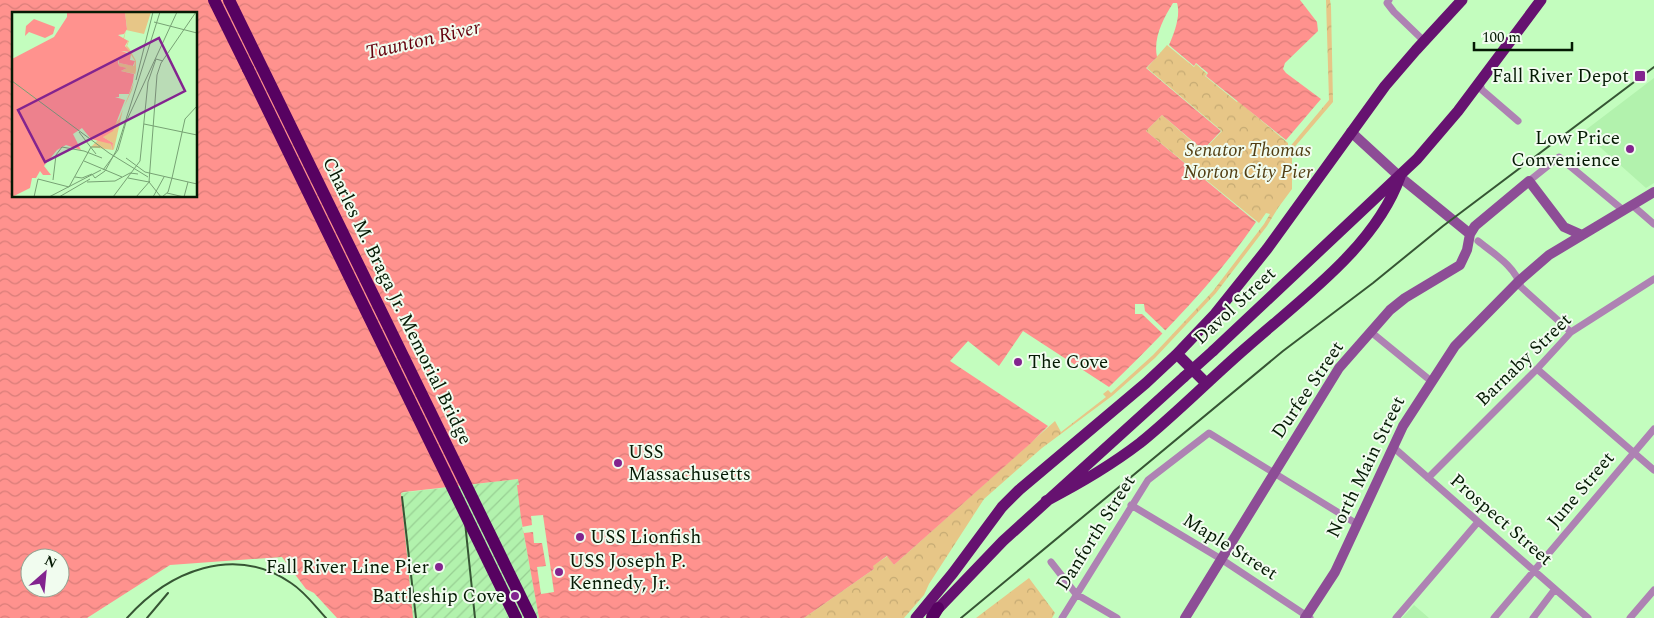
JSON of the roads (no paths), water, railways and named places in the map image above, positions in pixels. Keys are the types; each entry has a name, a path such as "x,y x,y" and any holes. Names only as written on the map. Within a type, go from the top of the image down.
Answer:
{"highway":[{"name":"Charles M. Braga Jr. Memorial Bridge","path":"214,0 516,618"},
{"name":"Charles M. Braga Jr. Memorial Bridge","path":"229,0 531,618"},
{"name":"Davol Street","path":"916,618 953,573 1002,507 1019,490 1137,391 1177,354 1215,314 1246,277 1389,82 1462,0"},
{"name":"Davol Street","path":"933,615 1003,540 1213,351 1400,177 1443,130 1480,84 1541,0"},
{"path":"1046,501 1084,482 1141,442 1348,257 1380,219 1400,177"},
{"path":"1177,354 1206,383"}],"main road":[{"path":"1351,132 1400,177 1470,234"},
{"path":"1529,181 1564,227 1582,235"},
{"name":"Durfee Street","path":"1185,618 1339,368 1398,303 1460,265 1467,250 1470,234 1475,226 1529,181"},
{"name":"North Main Street","path":"1308,617 1335,572 1404,423 1463,337 1519,281 1549,255 1654,192"},
{"path":"1564,227 1564,245"}],"street":[{"path":"1389,0 1387,3 1394,12 1424,41"},
{"path":"1480,84 1482,90 1518,121"},
{"name":"Durfee Street","path":"1529,181 1559,157 1623,210"},
{"path":"1632,205 1654,224"},
{"path":"1478,241 1512,269 1521,287 1571,332"},
{"name":"Barnaby Street","path":"1428,478 1537,369 1571,332 1654,279"},
{"path":"1370,332 1431,381"},
{"path":"1537,369 1654,470"},
{"name":"June Street","path":"1494,618 1654,429"},
{"name":"Danforth Street","path":"1062,618 1148,480 1209,433 1274,473"},
{"name":"Prospect Street","path":"1393,447 1588,618"},
{"path":"1274,473 1357,524"},
{"name":"Maple Street","path":"1131,505 1221,559 1308,617"},
{"path":"1396,618 1478,522"},
{"path":"1050,562 1076,594 1117,618"},
{"path":"1533,618 1555,589"},
{"path":"1630,618 1654,590"}],"water":[{"name":"Taunton River","path":"0,0 1300,0 1317,22 1318,31 1285,63 1283,69 1321,99 1286,140 1206,76 1208,73 1196,63 1194,66 1169,45 1178,19 1177,3 1173,3 1162,22 1156,43 1157,57 1146,68 1221,131 1203,150 1162,115 1146,131 1256,222 1205,287 1168,328 1109,387 1023,331 999,366 968,341 950,361 1048,426 894,565 887,556 873,566 874,569 804,618 539,618 521,518 518,479 401,493 413,618 337,618 314,593 306,589 282,557 170,565 87,618 0,618"}],"railway":[{"path":"961,618 1283,351 1373,283 1443,226 1654,67"},
{"path":"402,497 416,618"},
{"path":"463,503 475,618"},
{"path":"127,618 162,587 182,576 203,568 225,565 247,565 269,571 296,587 310,599 326,618"},
{"path":"147,618 168,593"}],"place":[{"name":"Fall River Depot","path":"1640,76"},
{"name":"Low Price Convenience","path":"1630,149"},
{"name":"The Cove","path":"1018,362"},
{"name":"USS Massachusetts","path":"618,463"},
{"name":"USS Lionfish","path":"580,537"},
{"name":"Fall River Line Pier","path":"439,567"},
{"name":"USS Joseph P. Kennedy, Jr.","path":"559,572"},
{"name":"Battleship Cove","path":"515,596"}],"park label":[{"name":"Senator Thomas Norton City Pier","path":"1248,161"}]}
